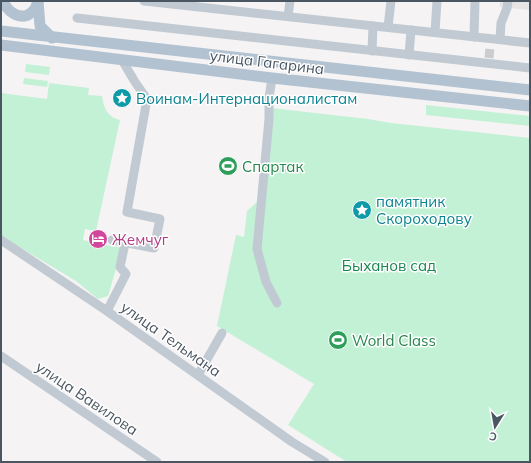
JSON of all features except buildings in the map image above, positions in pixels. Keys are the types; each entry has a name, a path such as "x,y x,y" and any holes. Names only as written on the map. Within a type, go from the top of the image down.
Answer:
{"main road":[{"path":"2,1 6,9 15,15 26,16 34,10 38,1"},
{"path":"1,6 2,1"},
{"path":"38,1 40,26 52,38"},
{"name":"улица Гагарина","path":"1,31 52,38 530,90"},
{"path":"1,36 3,40 14,47"},
{"name":"улица Гагарина","path":"1,45 272,78 530,106"},
{"path":"474,100 480,99 484,93 481,87 476,84"}],"street":[{"path":"144,1 171,2 530,43"},
{"path":"288,16 290,1"},
{"path":"388,27 391,1"},
{"path":"435,32 438,1"},
{"path":"474,37 475,1"},
{"path":"490,48 496,39 508,1"},
{"path":"77,18 409,55 489,61 530,68"},
{"path":"372,51 373,26"},
{"path":"409,55 411,30"},
{"path":"112,240 154,248 160,219 127,212 147,99 122,60"},
{"path":"272,78 269,98 269,119 257,249 266,282 277,302"},
{"name":"улица Тельмана","path":"1,240 107,311 292,442 325,462"},
{"path":"107,311 126,274 120,267 125,243"},
{"path":"198,375 222,333"},
{"name":"улица Вавилова","path":"1,356 157,462"}],"shaded area":[{"path":"500,1 530,1 530,10 500,7"}],"green space":[{"path":"26,64 50,67 49,75 25,72"},
{"path":"24,78 48,81 47,87 23,84"},
{"path":"49,83 89,88 88,95 102,96 109,114 120,120 96,231 85,229 83,240 122,248 108,296 98,299 76,281 1,236 1,93 47,99"},
{"path":"426,105 530,116 530,126 426,115"},
{"name":"Быханов сад","path":"271,108 530,138 530,462 347,462 288,425 314,384 217,326 236,235 244,237 247,211 257,202"}],"tunnel":[{"path":"489,58 490,48"}],"place":[{"name":"Воинам-Интернационалистам","path":"122,98"},
{"name":"Спартак","path":"228,166"},
{"name":"памятник Скороходову","path":"362,210"},
{"name":"Жемчуг","path":"98,239"},
{"name":"World Class","path":"338,340"}]}
